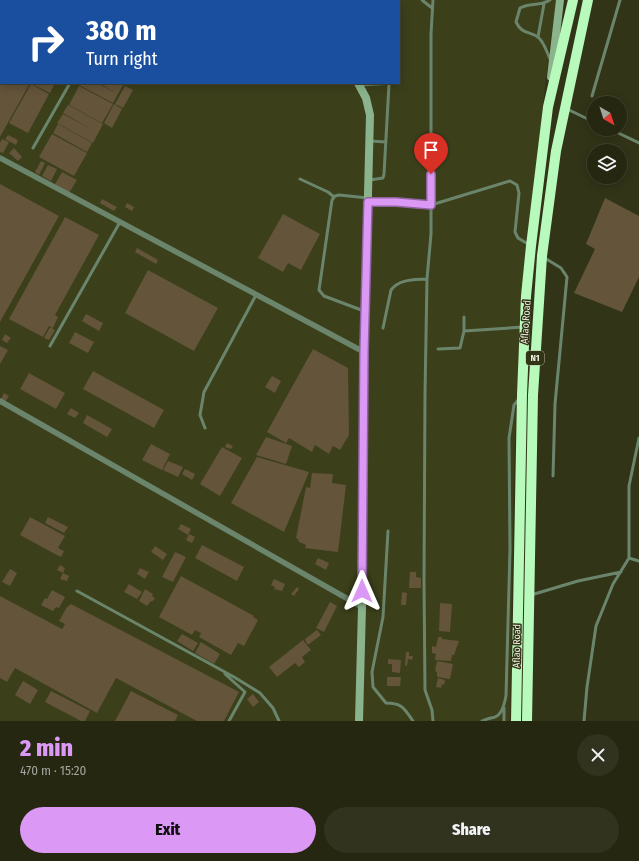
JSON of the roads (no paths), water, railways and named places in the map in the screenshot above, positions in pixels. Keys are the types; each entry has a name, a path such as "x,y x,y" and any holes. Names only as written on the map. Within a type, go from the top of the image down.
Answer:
{"highway":[{"name":"Aflao Road","path":"516,721 522,394 526,296 548,107 573,0"},
{"name":"Aflao Road","path":"527,721 533,395 542,256 556,151 588,0"}],"street":[{"name":"Aflao Road","path":"548,107 560,0"},
{"path":"359,84 366,98 370,115 364,352 362,607 359,721"},
{"path":"0,158 364,352"},
{"path":"0,401 362,607"}],"lane":[{"path":"422,0 432,8"},
{"path":"433,0 431,34 431,234 427,279 425,433 426,690 432,710 433,721"},
{"path":"550,0 544,4 520,8 516,22 518,27 523,31 538,37 545,45 552,66"},
{"path":"592,96 620,0"},
{"path":"538,37 544,4"},
{"path":"33,148 69,84"},
{"path":"359,84 389,84 384,174 383,178 368,180"},
{"path":"564,108 587,119"},
{"path":"624,136 639,143"},
{"path":"370,141 386,142"},
{"path":"300,179 328,192 334,197"},
{"path":"365,312 324,296 318,290 332,200 334,197 339,195 368,200 431,205 510,181 517,185 519,193 515,232 518,238 531,246"},
{"path":"50,346 120,222"},
{"path":"542,256 561,268 567,277 555,404 553,476"},
{"path":"383,328 391,290 395,285 400,282 427,279"},
{"path":"205,428 200,415 204,392 256,295"},
{"path":"438,348 460,348 464,331 464,317"},
{"path":"464,331 525,327"},
{"path":"504,721 510,549 510,438 514,405 522,394"},
{"path":"584,721 587,687 596,626 613,584 629,558 629,486 639,438"},
{"path":"388,531 383,616 372,672 372,687 386,703 396,703 405,708 413,721"},
{"path":"629,558 639,561"},
{"path":"530,595 578,581 620,572"},
{"path":"77,591 260,693 273,708 278,721"},
{"path":"221,670 245,692 228,721"},
{"path":"361,670 372,672"},
{"path":"482,721 497,716 504,708"}]}
